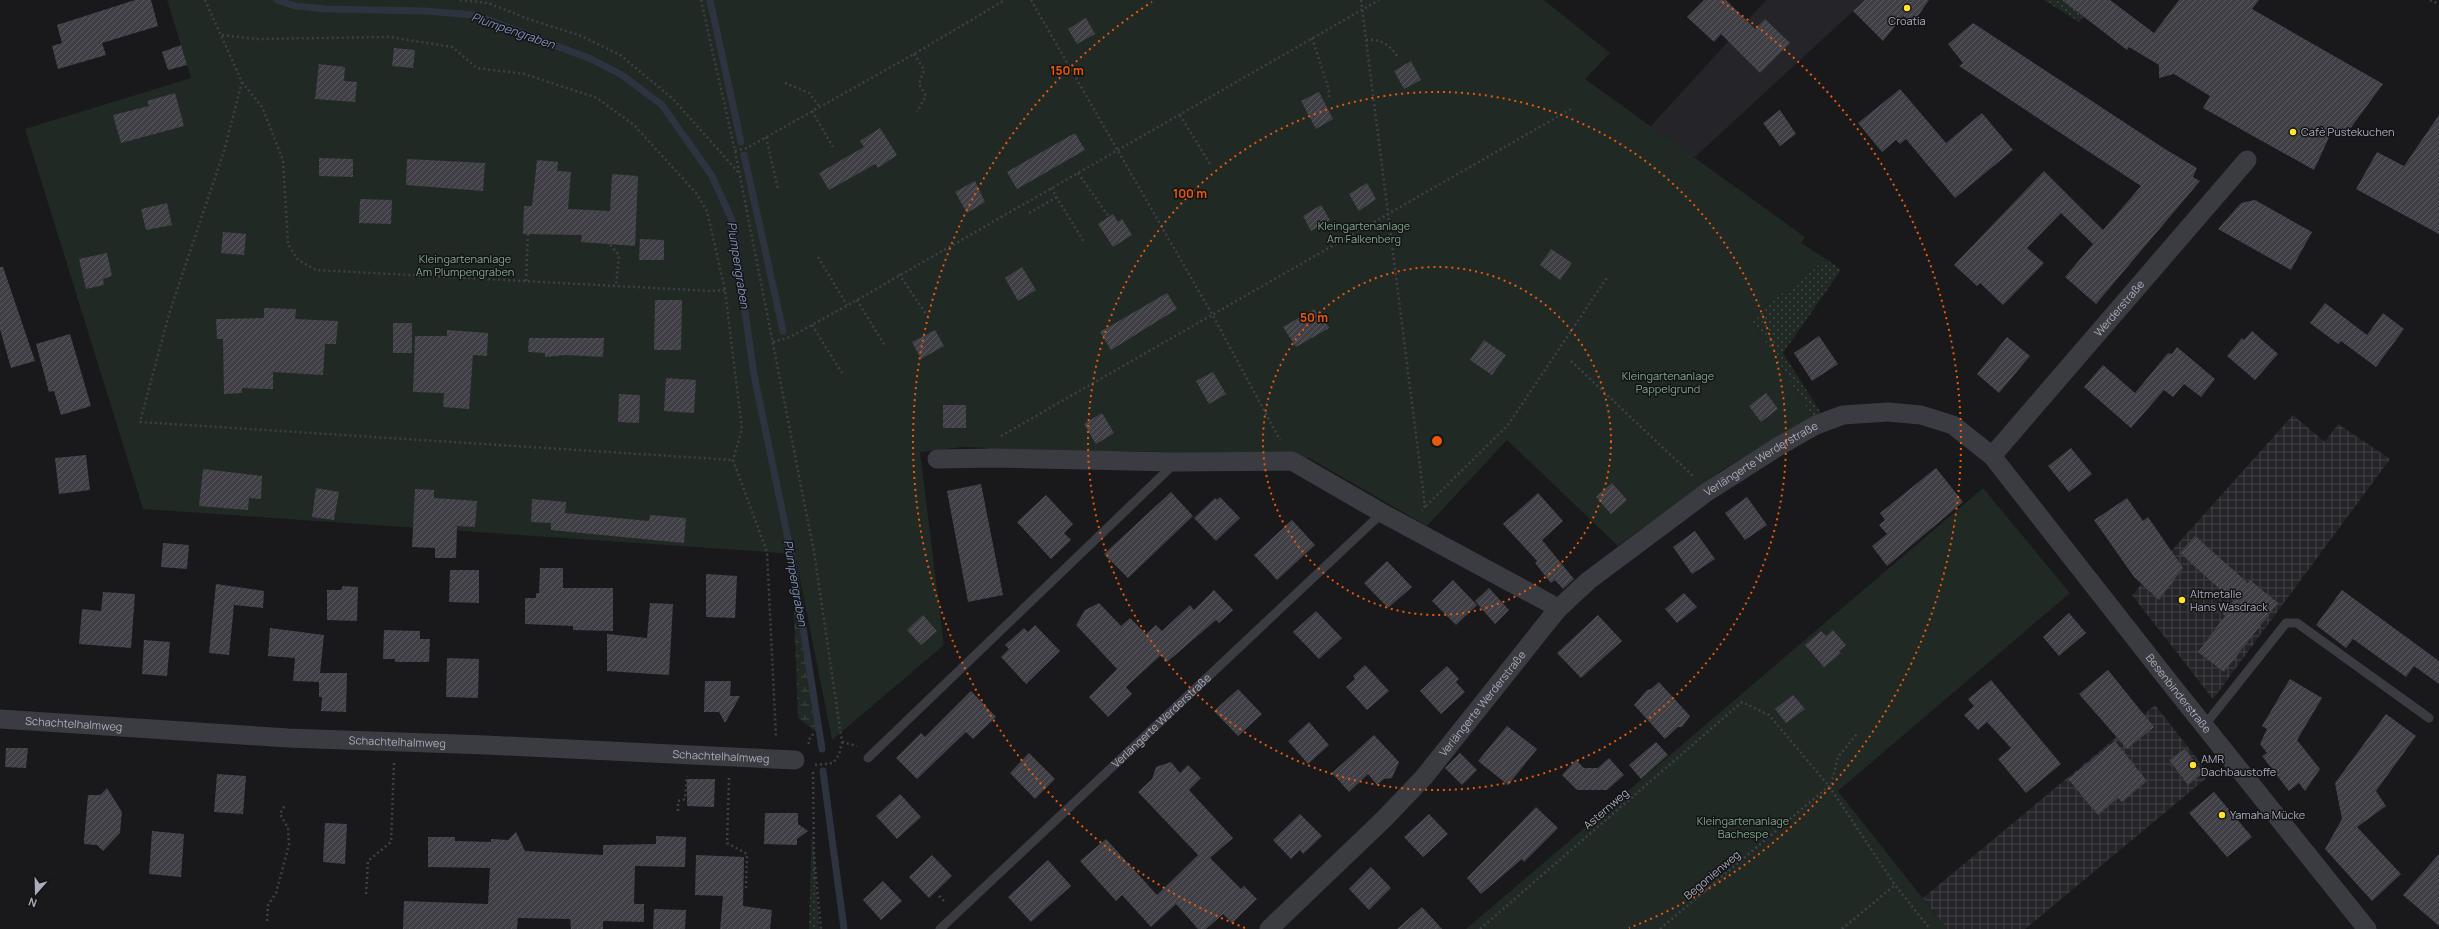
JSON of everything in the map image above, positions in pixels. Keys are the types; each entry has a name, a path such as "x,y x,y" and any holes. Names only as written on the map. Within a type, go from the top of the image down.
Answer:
{"street":[{"name":"Werderstraße","path":"1992,456 2247,160"},
{"name":"Verlängerte Werderstraße","path":"1269,929 1384,819 1424,777 1557,610 1588,581 1707,492 1785,442 1816,425 1843,415 1888,412 1921,415 1953,425 1992,456"},
{"name":"Besenbinderstraße","path":"1992,456 2204,726 2367,929"},
{"path":"937,460 995,458 1176,462 1292,461 1382,513 1548,603 1557,610"},
{"name":"Schachtelhalmweg","path":"0,719 288,738 486,745 786,760"}],"lane":[{"path":"868,758 1176,462"},
{"name":"Verlängerte Werderstraße","path":"940,929 1382,513"},
{"path":"2204,726 2286,623 2297,623 2428,718"}],"path":[{"path":"205,0 242,82 262,107 283,160 288,244 298,260 316,270 711,291 724,290"},
{"path":"460,0 488,3 531,20 579,35 620,55 673,99 739,173"},
{"path":"701,0 735,151 814,552 842,742 839,755 833,763 815,765 813,776 814,855 821,929"},
{"path":"735,151 747,148 819,106 914,54 1005,0"},
{"path":"1031,0 1116,151 1212,314 1292,461"},
{"path":"1361,0 1425,506"},
{"path":"773,342 790,337 857,300 899,274 1180,115 1379,0"},
{"path":"2430,0 2439,4"},
{"path":"222,36 256,39 390,37 452,47 477,68 524,74 597,98 634,125 696,193 707,211 724,290 742,429 733,460 767,552 786,760"},
{"path":"1312,38 1329,90 1329,100"},
{"path":"1366,40 1373,39 1386,43 1397,56"},
{"path":"914,54 924,70 919,84 926,96 917,112"},
{"path":"242,82 224,151 169,314 140,422 733,460"},
{"path":"785,83 809,93 819,106"},
{"path":"995,458 991,444 999,437 1571,109"},
{"path":"812,111 833,148"},
{"path":"1180,115 1210,164"},
{"path":"766,137 778,189"},
{"path":"1078,173 1110,217"},
{"path":"1051,188 1084,242"},
{"path":"1029,213 1057,197"},
{"path":"526,281 528,234"},
{"path":"608,241 619,255 616,286"},
{"path":"818,257 847,305"},
{"path":"899,274 928,317"},
{"path":"1411,528 1425,506 1508,425 1608,276"},
{"path":"857,300 885,346"},
{"path":"812,325 842,373"},
{"path":"1571,361 1707,492"},
{"name":"Asternweg","path":"1480,929 1742,702 1769,716 1829,788"},
{"path":"808,741 814,733"},
{"path":"1857,734 1838,757 1829,788 1895,885 1930,929"},
{"path":"366,894 368,861 391,842 394,758"},
{"path":"678,811 678,801 685,799 687,772"},
{"path":"729,774 727,843 747,854 746,888"},
{"name":"Begonienweg","path":"1660,929 1829,788"},
{"path":"267,922 268,905 276,893 289,845 288,828 280,814 285,805"},
{"path":"1842,929 1895,885"}],"shaded area":[{"path":"1766,0 1865,0 1694,158 1650,127"},
{"path":"2293,415 2325,442 2338,424 2390,459 2213,699 2132,595"},
{"path":"2155,705 2210,775 2025,929 1947,929 1923,898"}],"green space":[{"path":"167,0 1544,0 1610,53 1585,79 1805,237 1801,243 1826,259 1750,318 1812,417 1722,470 1618,546 1507,440 1427,526 1309,458 1133,451 988,451 988,448 963,447 920,452 944,645 832,740 795,554 143,509 25,129 191,78"},
{"path":"2044,0 2097,0 2079,22"},
{"path":"1826,259 1841,270 1783,353 1821,413 1812,417 1750,318"},
{"name":"Kleingartenanlage Bachespe","path":"1983,488 2070,593 1838,791 1947,929 1466,929"},
{"path":"792,558 820,735 798,718"},
{"path":"812,828 819,929 809,929"}],"building":[{"path":"135,0 151,0 158,26 102,43 106,55 58,69 52,46 62,43 57,25"},
{"path":"1704,0 1726,0 1755,29 1765,19 1790,43 1760,73 1721,34 1714,42 1687,17"},
{"path":"1865,0 1929,0 1913,23 1903,16 1883,41 1853,11"},
{"path":"2062,0 2110,0 2154,33 2179,0 2259,0 2252,9 2383,84 2344,137 2332,131 2314,170 2203,108 2210,96 2174,74 2159,78 2159,65 2129,47 2127,50"},
{"path":"1086,18 1095,34 1077,44 1068,29"},
{"path":"1973,23 2165,149 2197,168 2193,177 2200,181 2096,304 2065,277 2093,244 2061,213 2027,248 2044,263 2003,305 1980,283 1977,286 1954,265 2044,171 2103,230 2141,186 1959,66 1963,63 1948,44"},
{"path":"181,45 187,65 168,70 162,52"},
{"path":"394,48 415,50 413,68 392,66"},
{"path":"1411,61 1421,80 1404,89 1394,71"},
{"path":"319,64 345,67 344,81 357,82 355,102 315,99"},
{"path":"1900,89 1946,143 1982,113 2013,150 1955,198 1906,139 1900,144 1896,140 1882,152 1858,123"},
{"path":"1319,92 1333,119 1316,129 1301,101"},
{"path":"175,93 184,126 121,143 113,115 149,106 147,101"},
{"path":"1780,110 1796,134 1780,146 1763,123"},
{"path":"2439,115 2439,234 2356,189 2377,152 2404,166"},
{"path":"880,128 897,155 878,168 875,164 829,190 819,173 864,147 860,141"},
{"path":"1075,133 1085,150 1017,189 1007,172"},
{"path":"319,158 353,159 353,177 319,176"},
{"path":"407,159 485,163 483,191 406,185"},
{"path":"537,160 558,162 557,171 571,172 568,209 610,211 612,174 638,176 635,246 581,242 582,235 523,234 524,206 532,206"},
{"path":"975,181 985,202 967,213 955,192"},
{"path":"1367,183 1376,199 1359,211 1349,194"},
{"path":"360,199 392,200 391,224 359,223"},
{"path":"2255,200 2312,232 2291,270 2218,229 2241,203"},
{"path":"167,203 172,225 146,230 141,209"},
{"path":"1321,205 1330,220 1311,231 1303,216"},
{"path":"1113,214 1118,222 1122,219 1132,235 1113,247 1098,224"},
{"path":"223,232 246,234 244,255 221,253"},
{"path":"640,239 664,240 664,260 639,260"},
{"path":"1551,249 1572,263 1560,280 1540,265"},
{"path":"107,253 112,276 103,279 104,285 86,289 79,259"},
{"path":"0,267 3,267 35,361 11,368 0,329"},
{"path":"1022,267 1036,290 1018,301 1005,278"},
{"path":"1167,293 1177,309 1111,350 1100,332"},
{"path":"655,300 682,300 681,350 654,350"},
{"path":"2325,303 2367,335 2383,313 2404,329 2376,367 2341,341 2338,344 2310,323"},
{"path":"264,308 296,309 295,319 338,321 336,344 325,344 323,375 273,372 273,389 242,388 242,393 224,394 223,339 217,339 216,319 264,318"},
{"path":"1314,309 1317,314 1320,312 1329,328 1296,347 1283,327"},
{"path":"393,323 412,323 412,353 393,353"},
{"path":"447,330 488,333 487,356 473,355 469,409 443,407 444,393 413,392 415,336 447,336"},
{"path":"935,330 944,346 921,359 912,342"},
{"path":"2252,331 2278,354 2255,380 2227,356 2242,338 2244,340"},
{"path":"70,334 91,406 61,415 54,391 49,392 36,344"},
{"path":"1819,336 1838,364 1812,381 1794,353"},
{"path":"2007,337 2030,356 1999,393 1977,374"},
{"path":"529,338 604,338 603,357 565,355 545,357 545,353 528,352"},
{"path":"1484,340 1506,355 1492,375 1470,360"},
{"path":"2177,347 2215,379 2201,397 2184,384 2173,397 2164,390 2131,428 2084,387 2103,365 2135,393 2168,353 2172,354"},
{"path":"1213,372 1226,394 1209,404 1196,381"},
{"path":"666,378 696,380 694,413 664,411"},
{"path":"1766,393 1778,409 1761,422 1749,406"},
{"path":"619,394 640,395 639,423 618,422"},
{"path":"943,405 966,405 966,428 943,428"},
{"path":"1102,413 1114,433 1096,444 1084,424"},
{"path":"2071,448 2092,474 2069,492 2048,466"},
{"path":"86,455 90,490 59,494 55,458"},
{"path":"1936,468 1963,502 1887,566 1872,546 1887,534 1879,525 1885,520 1880,513"},
{"path":"203,469 262,476 261,499 249,498 248,510 199,506"},
{"path":"1612,483 1627,500 1611,514 1596,497"},
{"path":"981,484 1003,595 968,602 947,491"},
{"path":"316,488 339,492 334,520 312,517"},
{"path":"415,489 434,490 434,498 477,501 475,527 457,526 456,558 435,558 435,548 412,547"},
{"path":"1171,492 1193,516 1128,578 1104,554"},
{"path":"1538,493 1563,521 1542,540 1574,579 1563,589 1555,580 1551,583 1535,563 1537,561 1503,524"},
{"path":"1046,495 1073,524 1064,533 1071,540 1051,559 1017,522"},
{"path":"1220,497 1240,518 1216,541 1194,518 1215,498 1217,500"},
{"path":"1747,497 1767,525 1745,540 1725,513"},
{"path":"2127,498 2143,521 2148,517 2183,568 2159,600 2134,577 2094,520"},
{"path":"532,499 566,502 565,513 649,521 650,515 686,518 684,543 551,530 551,523 531,522"},
{"path":"1292,520 1315,545 1277,580 1254,555"},
{"path":"1695,531 1715,559 1692,574 1673,547"},
{"path":"2195,536 2248,583 2250,580 2278,603 2224,672 2198,652 2225,616 2223,614 2233,601 2180,553"},
{"path":"163,543 189,545 187,569 161,567"},
{"path":"1387,561 1412,587 1388,608 1364,583"},
{"path":"540,568 563,568 563,588 613,588 613,631 573,630 573,626 525,624 525,598 536,598 536,593 539,593"},
{"path":"450,570 479,570 479,603 449,602"},
{"path":"706,574 737,576 735,618 706,617"},
{"path":"1453,580 1477,605 1456,625 1432,601"},
{"path":"216,584 264,591 263,608 234,605 229,655 209,653"},
{"path":"343,586 358,587 357,621 327,620 327,590 341,590"},
{"path":"1489,588 1509,610 1495,624 1475,601"},
{"path":"1214,590 1233,610 1219,623 1216,620 1167,662 1161,655 1126,687 1132,694 1108,717 1089,697 1117,669 1076,625 1085,610 1099,603 1121,626 1130,618 1146,634 1156,625 1162,631 1190,605 1194,610"},
{"path":"2342,590 2439,661 2439,684 2414,666 2406,677 2353,639 2346,648 2316,625"},
{"path":"103,592 135,594 131,648 79,644 82,609 101,611"},
{"path":"1684,593 1697,607 1677,623 1665,609"},
{"path":"650,603 673,604 669,675 607,671 607,634 647,638"},
{"path":"1316,611 1342,638 1319,659 1293,632"},
{"path":"2069,613 2086,633 2059,656 2043,637"},
{"path":"923,615 937,631 921,645 907,630"},
{"path":"1598,615 1622,641 1581,678 1557,653"},
{"path":"1035,625 1060,651 1026,684 1001,657 1009,649 1005,645 1024,628 1028,632"},
{"path":"270,628 324,635 320,673 347,673 346,712 321,711 322,697 319,697 319,682 293,681 295,658 268,656"},
{"path":"384,630 420,631 420,639 430,639 429,662 395,662 395,659 383,659"},
{"path":"1833,630 1846,645 1839,651 1841,653 1824,667 1805,645 1821,631 1826,636"},
{"path":"144,640 170,642 167,676 142,674"},
{"path":"447,658 479,659 478,698 446,697"},
{"path":"1365,665 1389,691 1367,710 1346,687 1355,679 1353,676"},
{"path":"1447,666 1459,679 1456,682 1465,692 1441,714 1420,691"},
{"path":"2108,670 2154,727 2127,749 2079,694"},
{"path":"2290,679 2322,698 2297,740 2320,769 2305,791 2299,783 2289,791 2262,756 2267,753 2260,744 2267,729 2262,726"},
{"path":"1991,680 2061,764 2026,793 1998,759 2011,748 1987,722 1978,730 1964,715 1974,706 1968,699"},
{"path":"705,681 731,681 730,696 740,696 725,723 719,712 704,712"},
{"path":"1659,682 1690,716 1682,727 1678,727 1665,739 1634,705 1647,690 1651,689"},
{"path":"1238,689 1262,714 1238,736 1214,711"},
{"path":"971,691 996,717 973,739 966,732 917,779 896,758 921,733 925,737"},
{"path":"1793,695 1805,709 1786,723 1775,709"},
{"path":"2386,714 2416,736 2376,791 2386,806 2357,827 2401,874 2372,901 2325,849 2342,819 2335,783"},
{"path":"1309,722 1329,745 1308,764 1288,741"},
{"path":"1507,726 1537,749 1508,785 1478,761"},
{"path":"1374,735 1399,762 1392,778 1384,779 1377,785 1368,774 1349,792 1332,773"},
{"path":"2115,741 2147,781 2122,802 2118,798 2098,815 2068,779"},
{"path":"1656,742 1668,755 1641,779 1629,765"},
{"path":"6,748 28,748 26,768 5,767"},
{"path":"2185,749 2203,773 2188,785 2169,760"},
{"path":"1029,753 1055,779 1035,799 1010,773"},
{"path":"1460,753 1477,770 1462,785 1445,768"},
{"path":"1609,758 1624,775 1607,790 1577,790 1562,775 1576,760 1584,768 1598,768"},
{"path":"1171,762 1180,773 1188,765 1201,778 1189,790 1233,838 1210,858 1241,889 1244,886 1257,899 1232,923 1223,914 1206,929 1198,929 1176,904 1151,927 1122,895 1116,901 1080,861 1106,839 1157,895 1198,855 1138,792 1152,779 1156,767"},
{"path":"217,774 246,776 243,814 214,812"},
{"path":"687,779 715,779 714,807 687,806"},
{"path":"107,788 122,812 120,833 103,851 97,845 84,844 84,839 88,795 100,795"},
{"path":"2214,792 2252,837 2227,857 2189,813"},
{"path":"900,794 921,817 897,839 876,816"},
{"path":"1536,807 1558,828 1524,862 1522,859 1481,894 1467,878"},
{"path":"765,813 798,813 798,824 808,831 797,839 797,845 764,844"},
{"path":"1300,814 1322,836 1303,854 1300,850 1291,859 1273,840"},
{"path":"1429,814 1448,834 1423,857 1404,837"},
{"path":"325,823 347,824 345,864 323,862"},
{"path":"152,831 184,834 181,877 149,874"},
{"path":"516,832 525,851 603,855 603,845 656,844 656,836 686,837 685,867 635,866 634,904 644,904 644,922 603,921 603,929 571,929 570,919 518,918 517,929 403,929 404,901 488,904 490,868 428,867 428,837 455,837 455,841 491,842 491,839 508,840"},
{"path":"2439,854 2439,926 2403,895"},
{"path":"696,855 744,857 743,906 772,910 770,929 720,929 723,896 695,895"},
{"path":"932,855 952,876 929,898 909,877"},
{"path":"1048,860 1071,886 1031,922 1008,897"},
{"path":"1371,867 1391,888 1369,910 1349,889"},
{"path":"883,881 902,901 881,920 863,900"},
{"path":"1422,907 1442,929 1397,929"},
{"path":"654,909 686,910 685,929 653,929"}],"waterway":[{"name":"Plumpengraben","path":"277,0 295,6 326,9 425,11 475,15 591,59 622,75 662,105 712,176 732,220 754,375 792,558 822,749"},
{"path":"710,0 741,142"},
{"path":"744,155 783,331"},
{"name":"Plumpengraben","path":"823,771 844,929"}],"place":[{"name":"Croatia","path":"1907,8"},
{"name":"Cafè Pustekuchen","path":"2293,132"},
{"name":"Altmetalle Hans Wasdrack","path":"2182,600"},
{"name":"AMR Dachbaustoffe","path":"2193,765"},
{"name":"Yamaha Mücke","path":"2222,815"}],"park label":[{"name":"Kleingartenanlage Am Falkenberg","path":"1364,232"},
{"name":"Kleingartenanlage Am Plumpengraben","path":"465,265"},
{"name":"Kleingartenanlage Pappelgrund","path":"1668,382"}]}
